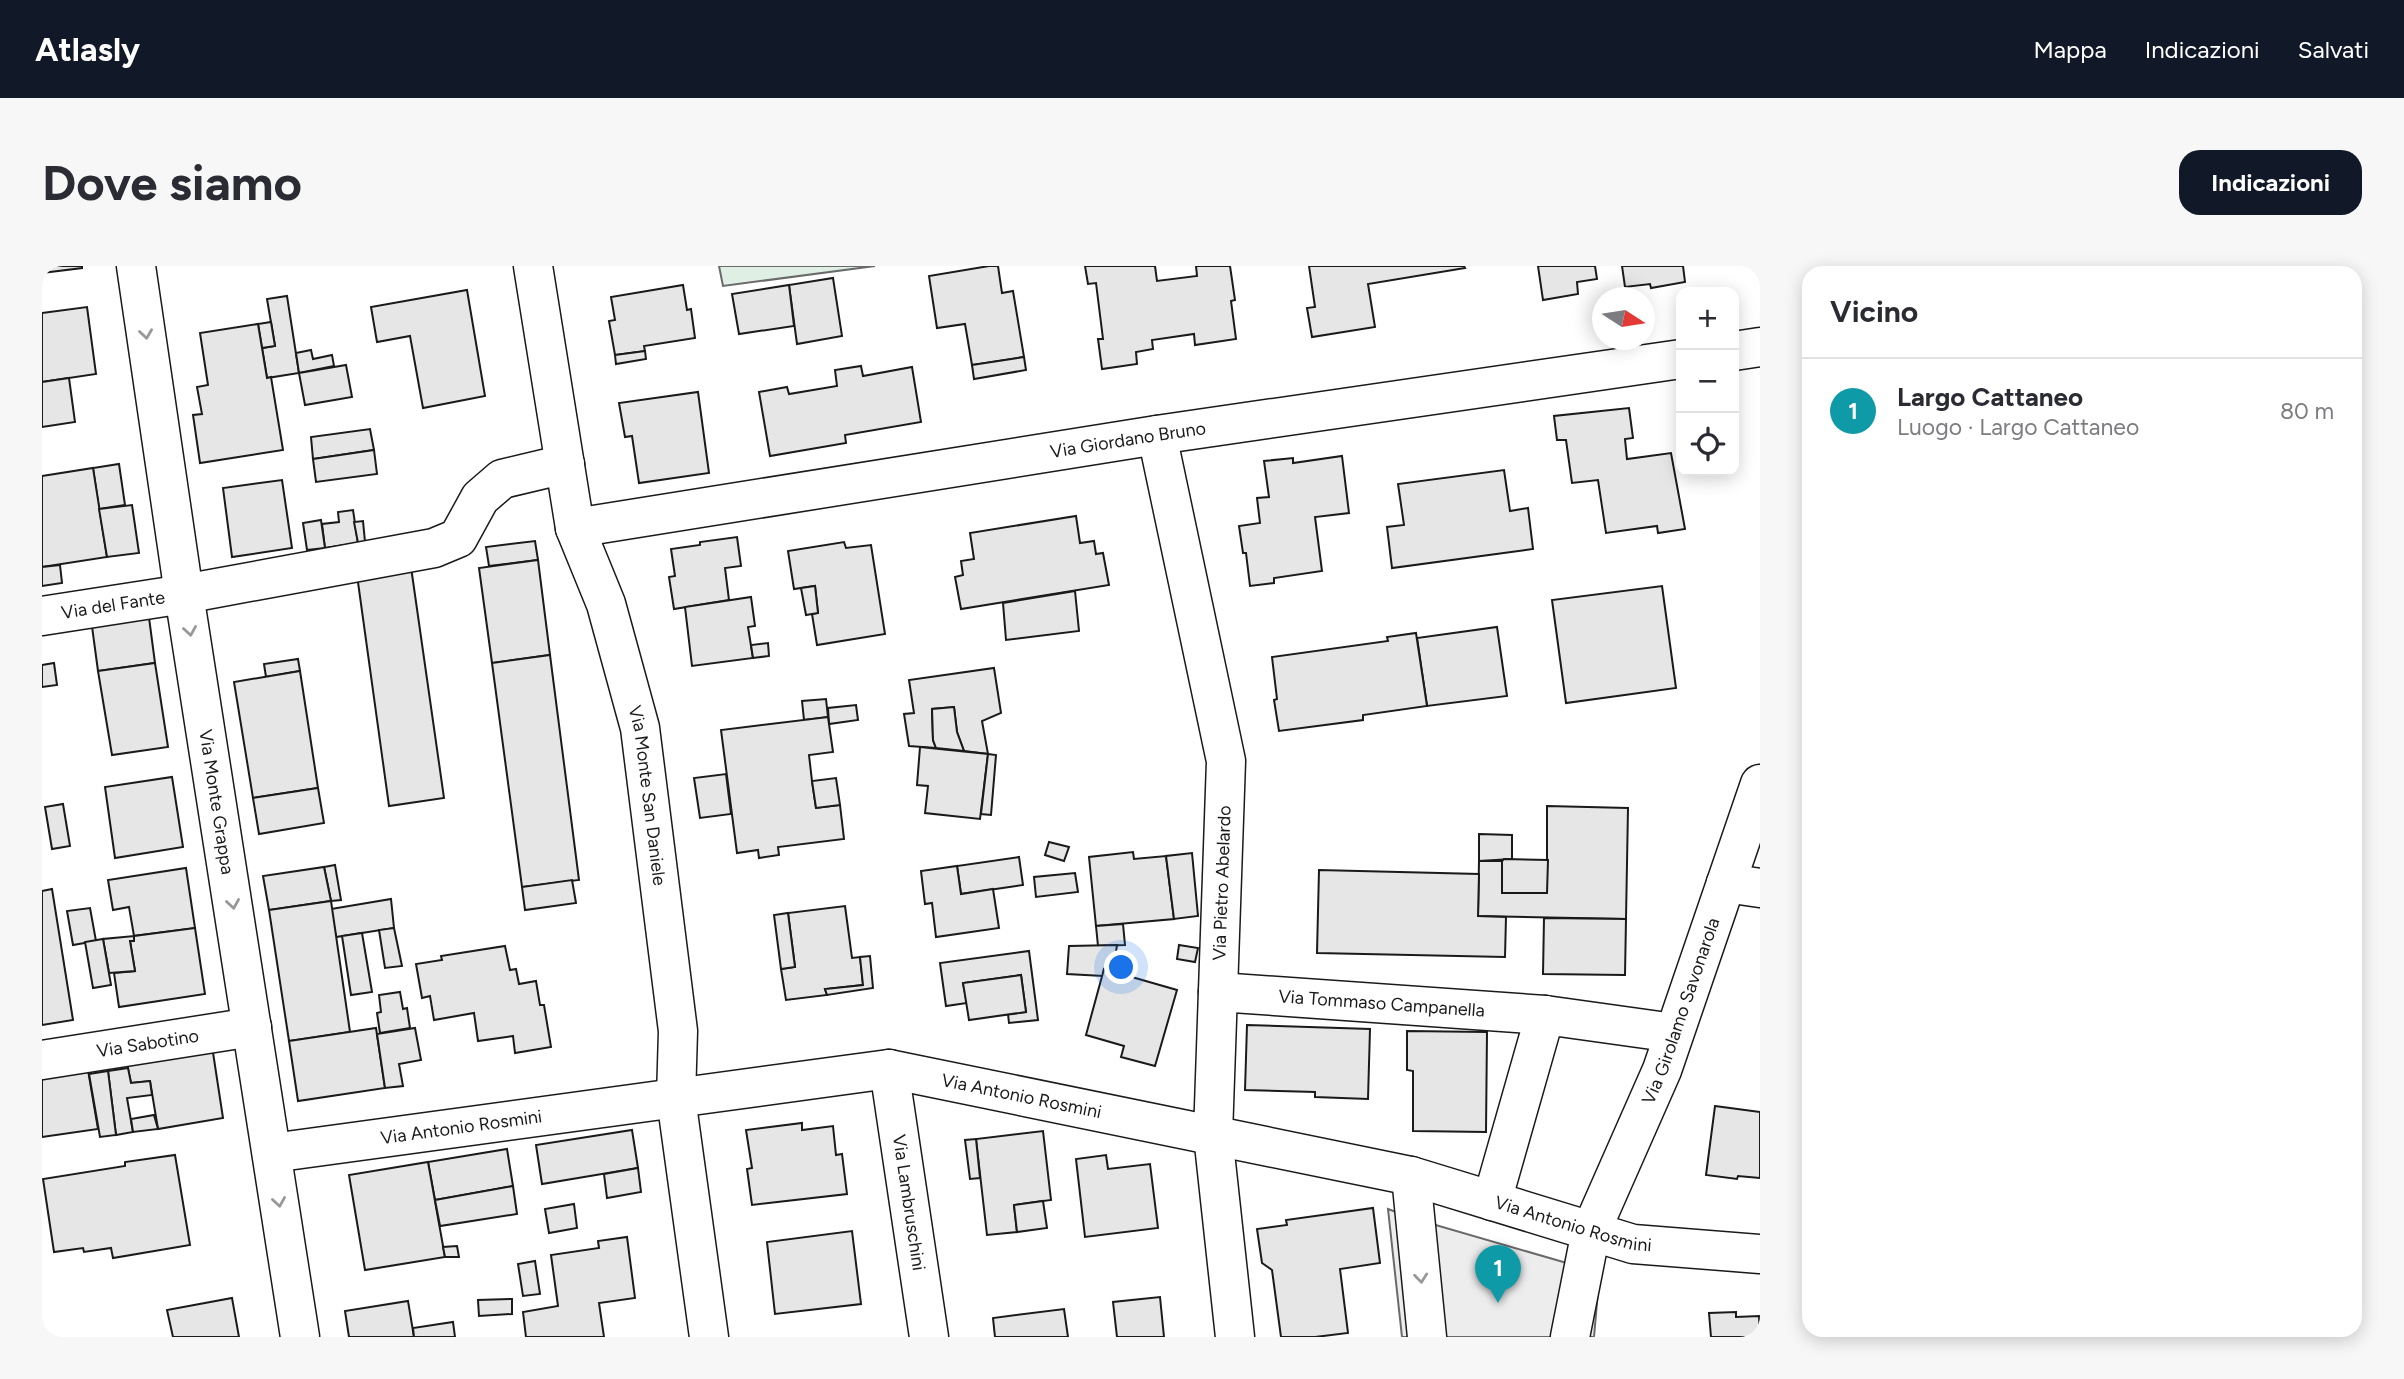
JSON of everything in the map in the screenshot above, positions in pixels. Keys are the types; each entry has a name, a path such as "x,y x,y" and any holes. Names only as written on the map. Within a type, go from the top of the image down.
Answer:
{"street":[{"name":"Via Monte Grappa","path":"136,266 184,594 300,1337"},
{"name":"Via Monte San Daniele","path":"533,266 575,528 606,604 640,728 678,1031 676,1098 709,1337"},
{"path":"1739,350 1760,348"},
{"name":"Via Giordano Bruno","path":"575,528 1157,435 1676,360"},
{"name":"Via Pietro Abelardo","path":"1157,435 1226,761 1213,1135 1236,1337"},
{"name":"Via del Fante","path":"42,616 184,594 434,548 458,538 481,498 502,479 565,464"},
{"name":"Via Girolamo Savonarola","path":"1570,1337 1591,1231 1662,1069 1674,1034 1743,886 1760,784"},
{"name":"Via Tommaso Campanella","path":"1218,992 1545,1015 1674,1034"},
{"path":"1492,1200 1545,1015"},
{"name":"Via Sabotino","path":"42,1060 252,1027"},
{"name":"Via Antonio Rosmini","path":"272,1153 890,1069 1410,1176 1633,1244 1760,1254"},
{"name":"Via Lambruschini","path":"890,1069 929,1337"},
{"path":"1410,1176 1427,1337"}],"green space":[{"path":"719,266 875,266 723,286"}],"shaded area":[{"path":"1388,1209 1584,1268 1600,1269 1594,1337 1402,1337"}],"building":[{"path":"42,266 82,266 82,268 42,273"},
{"path":"998,266 1002,293 1013,291 1024,357 972,365 965,324 937,328 929,276"},
{"path":"1085,266 1155,266 1157,281 1197,276 1196,266 1230,266 1235,300 1231,301 1236,339 1195,345 1194,334 1152,340 1153,349 1136,352 1137,364 1102,369 1098,339 1103,339 1096,283 1088,284"},
{"path":"1309,266 1465,268 1368,284 1375,327 1312,337 1307,308 1315,307"},
{"path":"1538,266 1595,266 1597,279 1577,282 1578,294 1543,300"},
{"path":"1622,266 1683,266 1685,282 1655,287 1650,284 1625,287"},
{"path":"833,278 842,336 797,344 789,285"},
{"path":"683,285 687,310 691,309 695,338 644,346 645,351 615,355 609,321 615,320 611,297"},
{"path":"789,285 794,326 739,334 732,294"},
{"path":"467,290 485,396 423,408 410,336 377,342 371,307"},
{"path":"287,296 299,373 267,378 262,348 275,346 267,299"},
{"path":"87,307 96,374 42,382 42,313"},
{"path":"271,322 275,346 262,348 258,324"},
{"path":"258,324 267,378 271,377 283,450 200,463 193,415 202,414 197,387 208,385 200,333"},
{"path":"311,350 313,359 332,355 334,366 299,373 296,353"},
{"path":"645,351 646,359 616,364 615,355"},
{"path":"1024,357 1026,370 974,379 972,365"},
{"path":"346,365 352,397 305,405 299,373"},
{"path":"861,366 863,376 912,367 921,422 845,435 846,443 770,456 759,392 787,387 789,394 837,386 835,370"},
{"path":"69,378 75,422 42,427 42,382"},
{"path":"698,392 709,473 639,483 632,436 625,437 619,403"},
{"path":"1629,408 1633,438 1625,439 1627,459 1671,453 1685,529 1658,533 1657,526 1606,533 1598,480 1572,483 1566,440 1557,440 1554,416"},
{"path":"370,429 374,450 313,459 311,437"},
{"path":"374,450 377,474 316,482 313,459"},
{"path":"1342,456 1349,513 1315,517 1322,571 1274,578 1274,583 1250,586 1239,526 1260,523 1257,498 1269,497 1264,461 1293,458 1293,463"},
{"path":"119,464 125,505 99,509 93,468"},
{"path":"93,468 107,557 42,567 42,476"},
{"path":"1504,470 1510,511 1528,508 1533,549 1392,568 1387,527 1404,525 1398,484"},
{"path":"282,480 292,548 232,557 223,488"},
{"path":"132,505 139,553 107,557 99,509"},
{"path":"353,510 358,543 325,548 322,524 339,522 338,512"},
{"path":"1076,516 1080,543 1094,541 1096,554 1103,553 1109,585 961,609 955,577 963,575 961,561 974,559 970,533"},
{"path":"321,520 325,548 307,550 303,523"},
{"path":"363,521 365,542 358,543 354,522"},
{"path":"737,537 741,566 725,568 729,600 674,609 669,577 675,576 671,549"},
{"path":"535,541 538,560 489,566 486,547"},
{"path":"844,542 846,548 871,545 885,634 817,645 812,614 818,613 815,586 794,589 788,551"},
{"path":"538,560 550,655 492,663 479,568"},
{"path":"60,565 62,583 42,586 42,567"},
{"path":"411,567 444,798 389,806 357,575"},
{"path":"815,586 818,613 806,615 801,588"},
{"path":"1662,586 1676,688 1566,703 1552,600"},
{"path":"1075,591 1079,631 1006,640 1003,603"},
{"path":"751,597 755,626 748,627 753,658 692,666 685,607"},
{"path":"148,610 155,663 98,671 91,619"},
{"path":"1497,627 1507,696 1427,706 1417,638"},
{"path":"1416,633 1427,706 1363,715 1363,720 1279,731 1272,657 1388,641 1387,637"},
{"path":"768,643 769,656 753,658 751,645"},
{"path":"550,655 579,880 522,887 492,663"},
{"path":"298,659 300,671 266,677 264,664"},
{"path":"54,663 57,685 42,687 42,665"},
{"path":"155,663 168,747 112,755 98,671"},
{"path":"994,668 1001,713 982,721 988,754 964,751 957,732 954,707 932,709 933,740 936,748 909,746 904,714 914,713 909,680"},
{"path":"300,671 318,788 253,798 234,682"},
{"path":"826,699 828,717 804,720 802,701"},
{"path":"856,705 858,720 829,724 828,708"},
{"path":"954,707 957,732 964,751 936,748 933,740 932,709"},
{"path":"828,717 833,752 809,755 812,781 816,808 840,805 844,839 778,847 779,855 759,858 758,850 737,853 721,730"},
{"path":"920,747 988,754 980,819 925,813 928,786 917,785"},
{"path":"988,754 996,755 991,815 981,814"},
{"path":"726,774 731,814 700,818 694,778"},
{"path":"172,777 183,847 115,858 105,787"},
{"path":"836,778 840,805 816,808 812,781"},
{"path":"318,788 324,823 259,834 253,798"},
{"path":"63,804 70,846 52,849 45,807"},
{"path":"1547,806 1628,808 1626,919 1478,916 1479,861 1502,861 1502,893 1547,893"},
{"path":"1479,834 1512,835 1512,859 1479,861"},
{"path":"1049,842 1069,847 1064,861 1045,855"},
{"path":"1133,852 1134,859 1166,856 1174,919 1096,926 1089,857"},
{"path":"1192,853 1198,916 1174,919 1166,856"},
{"path":"1019,857 1023,885 961,894 957,866"},
{"path":"1504,859 1548,860 1547,893 1502,893"},
{"path":"335,865 341,900 331,901 324,867"},
{"path":"957,866 961,894 993,889 999,928 936,937 932,903 925,904 921,871"},
{"path":"324,867 331,901 269,910 263,876"},
{"path":"186,868 195,928 134,936 129,907 113,910 108,880"},
{"path":"1319,870 1479,874 1478,916 1506,917 1505,957 1317,953"},
{"path":"1075,873 1078,892 1036,897 1034,877"},
{"path":"572,880 576,903 525,910 522,887"},
{"path":"52,889 73,1020 42,1025 42,891"},
{"path":"391,899 394,928 336,937 331,909"},
{"path":"331,901 350,1032 289,1041 269,910"},
{"path":"845,906 852,958 860,957 863,985 825,989 827,995 786,1000 781,969 795,967 788,913"},
{"path":"90,908 96,941 73,945 67,911"},
{"path":"788,913 795,967 781,969 774,915"},
{"path":"1544,918 1626,919 1625,975 1543,974"},
{"path":"1123,924 1125,945 1098,946 1096,926"},
{"path":"195,928 205,994 119,1007 114,973 135,971 130,941 134,941 134,936"},
{"path":"394,928 402,966 385,968 379,930"},
{"path":"362,933 372,992 351,995 342,936"},
{"path":"134,936 134,941 130,941 135,971 109,973 103,939"},
{"path":"103,939 111,985 93,988 85,942"},
{"path":"1117,945 1113,972 1104,969 1103,976 1067,974 1069,946"},
{"path":"1179,945 1198,948 1195,962 1177,959"},
{"path":"505,946 510,970 516,969 519,984 536,981 540,1005 544,1005 551,1047 515,1053 513,1036 478,1041 474,1013 434,1020 430,996 422,998 416,964 442,960 441,956"},
{"path":"1029,951 1038,1020 1009,1023 1008,1014 1026,1012 1021,975 963,983 967,1003 946,1006 940,963"},
{"path":"870,956 873,988 827,995 825,989 863,985 860,957"},
{"path":"1104,969 1177,990 1155,1066 1121,1057 1124,1046 1086,1035"},
{"path":"1021,975 1026,1012 969,1020 963,983"},
{"path":"400,992 403,1009 407,1008 410,1028 380,1033 377,1013 381,1012 379,995"},
{"path":"1247,1025 1370,1029 1368,1099 1315,1097 1315,1092 1245,1090"},
{"path":"376,1028 385,1088 298,1101 289,1041"},
{"path":"415,1028 421,1060 399,1064 403,1086 385,1088 377,1034"},
{"path":"1407,1031 1487,1032 1486,1132 1413,1131 1413,1071 1407,1070"},
{"path":"212,1046 223,1118 158,1129 150,1081 131,1083 126,1059"},
{"path":"87,1064 98,1129 42,1137 42,1071"},
{"path":"128,1068 131,1083 150,1081 152,1095 127,1098 133,1132 116,1135 108,1071"},
{"path":"108,1071 116,1135 100,1137 89,1074"},
{"path":"1715,1106 1760,1112 1760,1178 1738,1176 1737,1179 1706,1175"},
{"path":"154,1115 158,1129 133,1132 131,1119"},
{"path":"802,1123 802,1130 833,1126 836,1155 842,1154 847,1194 752,1205 747,1169 752,1168 746,1130"},
{"path":"632,1130 638,1168 542,1184 536,1145"},
{"path":"1043,1131 1051,1200 1014,1205 1017,1232 987,1235 976,1139"},
{"path":"976,1139 980,1178 970,1179 965,1140"},
{"path":"507,1149 513,1186 435,1200 428,1162"},
{"path":"175,1155 190,1245 113,1258 111,1248 84,1252 83,1248 54,1252 43,1179"},
{"path":"1106,1155 1108,1169 1150,1164 1158,1228 1085,1237 1076,1159"},
{"path":"428,1162 445,1257 365,1270 349,1175"},
{"path":"638,1168 641,1192 607,1198 604,1174"},
{"path":"513,1186 517,1214 440,1226 435,1200"},
{"path":"1043,1201 1047,1228 1017,1232 1014,1205"},
{"path":"574,1204 577,1228 549,1233 545,1209"},
{"path":"1373,1208 1380,1263 1340,1269 1348,1333 1281,1337 1272,1270 1262,1263 1257,1229 1287,1225 1286,1220"},
{"path":"852,1231 861,1304 775,1314 767,1242"},
{"path":"627,1237 635,1298 599,1303 604,1337 526,1337 523,1312 558,1306 551,1255 599,1248 598,1241"},
{"path":"457,1246 459,1257 445,1257 443,1247"},
{"path":"535,1261 540,1294 523,1296 518,1264"},
{"path":"1160,1297 1164,1337 1117,1337 1113,1302"},
{"path":"232,1298 239,1337 173,1337 167,1310"},
{"path":"512,1299 512,1314 479,1316 478,1300"},
{"path":"408,1301 414,1337 349,1337 345,1311"},
{"path":"1064,1309 1068,1337 995,1337 993,1318"},
{"path":"1736,1312 1736,1317 1759,1316 1760,1337 1711,1337 1709,1313"},
{"path":"453,1322 455,1337 414,1337 413,1328"}],"place":[{"name":"Largo Cattaneo","path":"1498,1303"}]}
